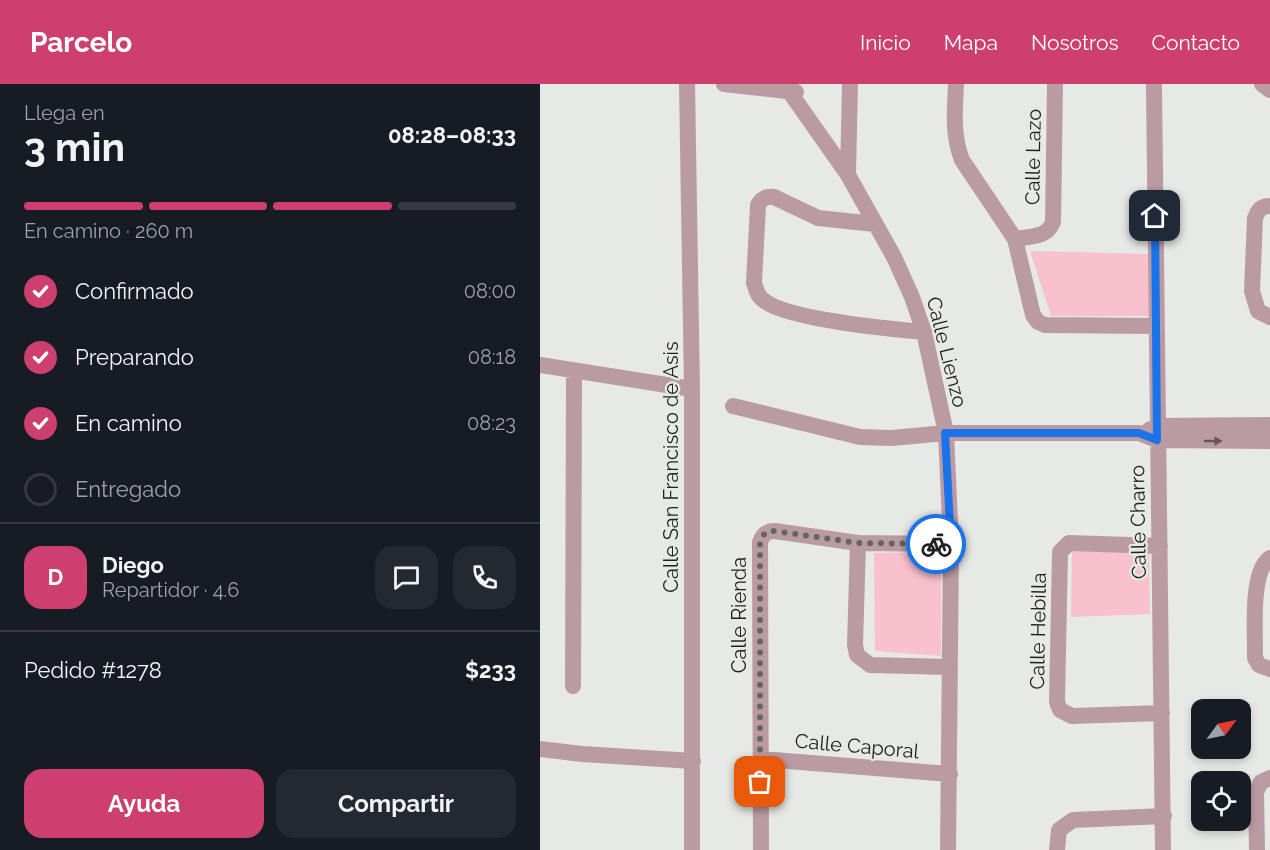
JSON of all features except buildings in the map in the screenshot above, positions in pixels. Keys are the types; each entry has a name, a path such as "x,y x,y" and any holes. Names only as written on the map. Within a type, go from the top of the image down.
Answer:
{"street":[{"name":"Calle San Francisco de Asis","path":"687,84 692,389 692,850"},
{"path":"724,84 793,88"},
{"path":"848,176 850,84"},
{"path":"956,84 954,126 957,148 962,160 1016,239 1030,305 1038,322 1045,325 1155,326"},
{"name":"Calle Lazo","path":"1016,239 1043,234 1048,231 1053,222 1055,84"},
{"name":"Calle Charro","path":"1154,84 1155,326 1163,850"},
{"path":"1262,84 1270,90"},
{"name":"Calle Lienzo","path":"793,88 804,109 848,176 894,257 912,297 924,332 945,433 951,544 948,850"},
{"path":"874,224 826,219 774,197 768,196 762,199 758,205 754,283 759,298 766,303 801,314 924,332"},
{"path":"1270,206 1257,210 1255,218 1252,291 1258,311 1270,317"},
{"path":"540,365 692,389"},
{"path":"573,686 574,372"},
{"path":"733,406 860,437 891,438 945,433 1157,433 1270,425"},
{"path":"1157,433 1270,441"},
{"name":"Calle Rienda","path":"760,850 760,542 762,536 767,531 775,531 858,543 951,544"},
{"path":"858,543 855,645 857,655 870,665 949,667"},
{"name":"Calle Hebilla","path":"1160,546 1068,543 1063,547 1060,552 1057,702 1060,710 1072,716 1162,713"},
{"path":"1270,558 1261,565 1257,582 1255,650 1255,658 1259,665 1270,669"},
{"path":"540,749 693,761"},
{"name":"Calle Caporal","path":"760,759 950,774"},
{"path":"1257,850 1256,792 1261,782 1270,778"},
{"path":"1057,850 1059,830 1073,820 1164,816"}],"shaded area":[{"path":"1030,251 1149,254 1150,316 1051,316"},
{"path":"1072,551 1149,552 1150,614 1071,617"},
{"path":"941,552 941,656 875,651 874,553"}],"way so far":[{"path":"760,782 760,542 762,536 767,531 775,531 858,543 936,544"}],"route":[{"path":"936,544 951,544 945,433 1139,433 1157,440 1155,216"}]}
